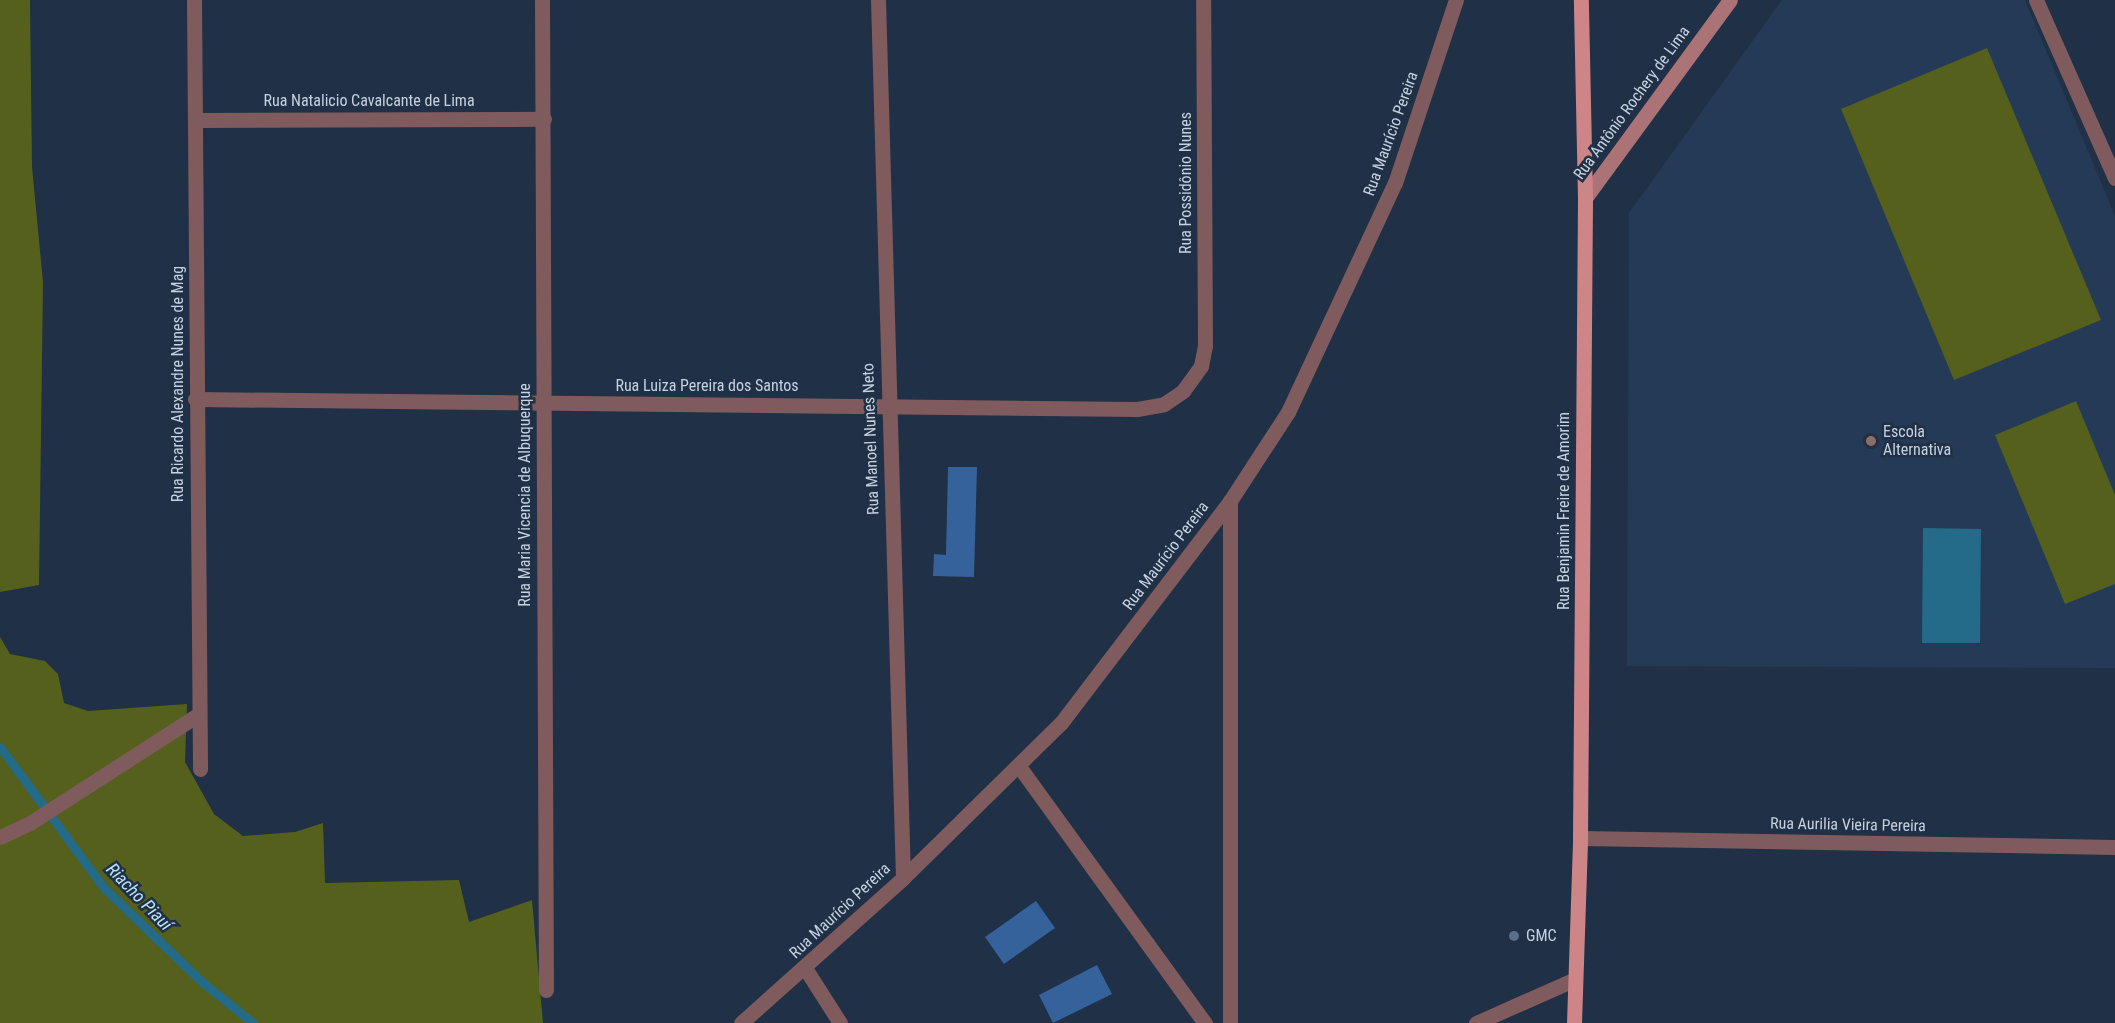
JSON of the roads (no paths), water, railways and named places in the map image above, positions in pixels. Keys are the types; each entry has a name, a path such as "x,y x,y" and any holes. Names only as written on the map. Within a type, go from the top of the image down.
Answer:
{"main road":[{"name":"Rua Benjamin Freire de Amorim","path":"1574,1023 1573,980 1580,838 1585,198 1581,0"}],"street":[{"name":"Rua Ricardo Alexandre Nunes de Mag","path":"194,0 195,399 200,769"},
{"name":"Rua Maria Vicencia de Albuquerque","path":"542,0 546,990"},
{"name":"Rua Manoel Nunes Neto","path":"878,0 903,878"},
{"name":"Rua Possidônio Nunes","path":"1201,366 1205,346 1203,0"},
{"name":"Rua Maurício Pereira","path":"741,1023 903,878 1061,723 1230,501 1288,412 1395,183 1456,0"},
{"name":"Rua Antônio Rochery de Lima","path":"1585,198 1730,0"},
{"path":"2037,0 2115,178"},
{"name":"Rua Natalicio Cavalcante de Lima","path":"195,120 544,119"},
{"name":"Rua Luiza Pereira dos Santos","path":"195,399 542,404 888,405 1137,410 1164,404 1184,391 1201,366"},
{"path":"1230,501 1230,1023"},
{"path":"0,837 30,823 199,714"},
{"path":"1018,765 1205,1023"},
{"name":"Rua Aurilia Vieira Pereira","path":"1580,838 2115,847"},
{"path":"805,968 840,1023"},
{"path":"1476,1023 1573,980"}],"waterway":[{"name":"Riacho Piauí","path":"0,747 104,888 201,981 253,1023"}],"place":[{"name":"Escola Alternativa","path":"1871,441"},
{"name":"GMC","path":"1514,936"}]}
